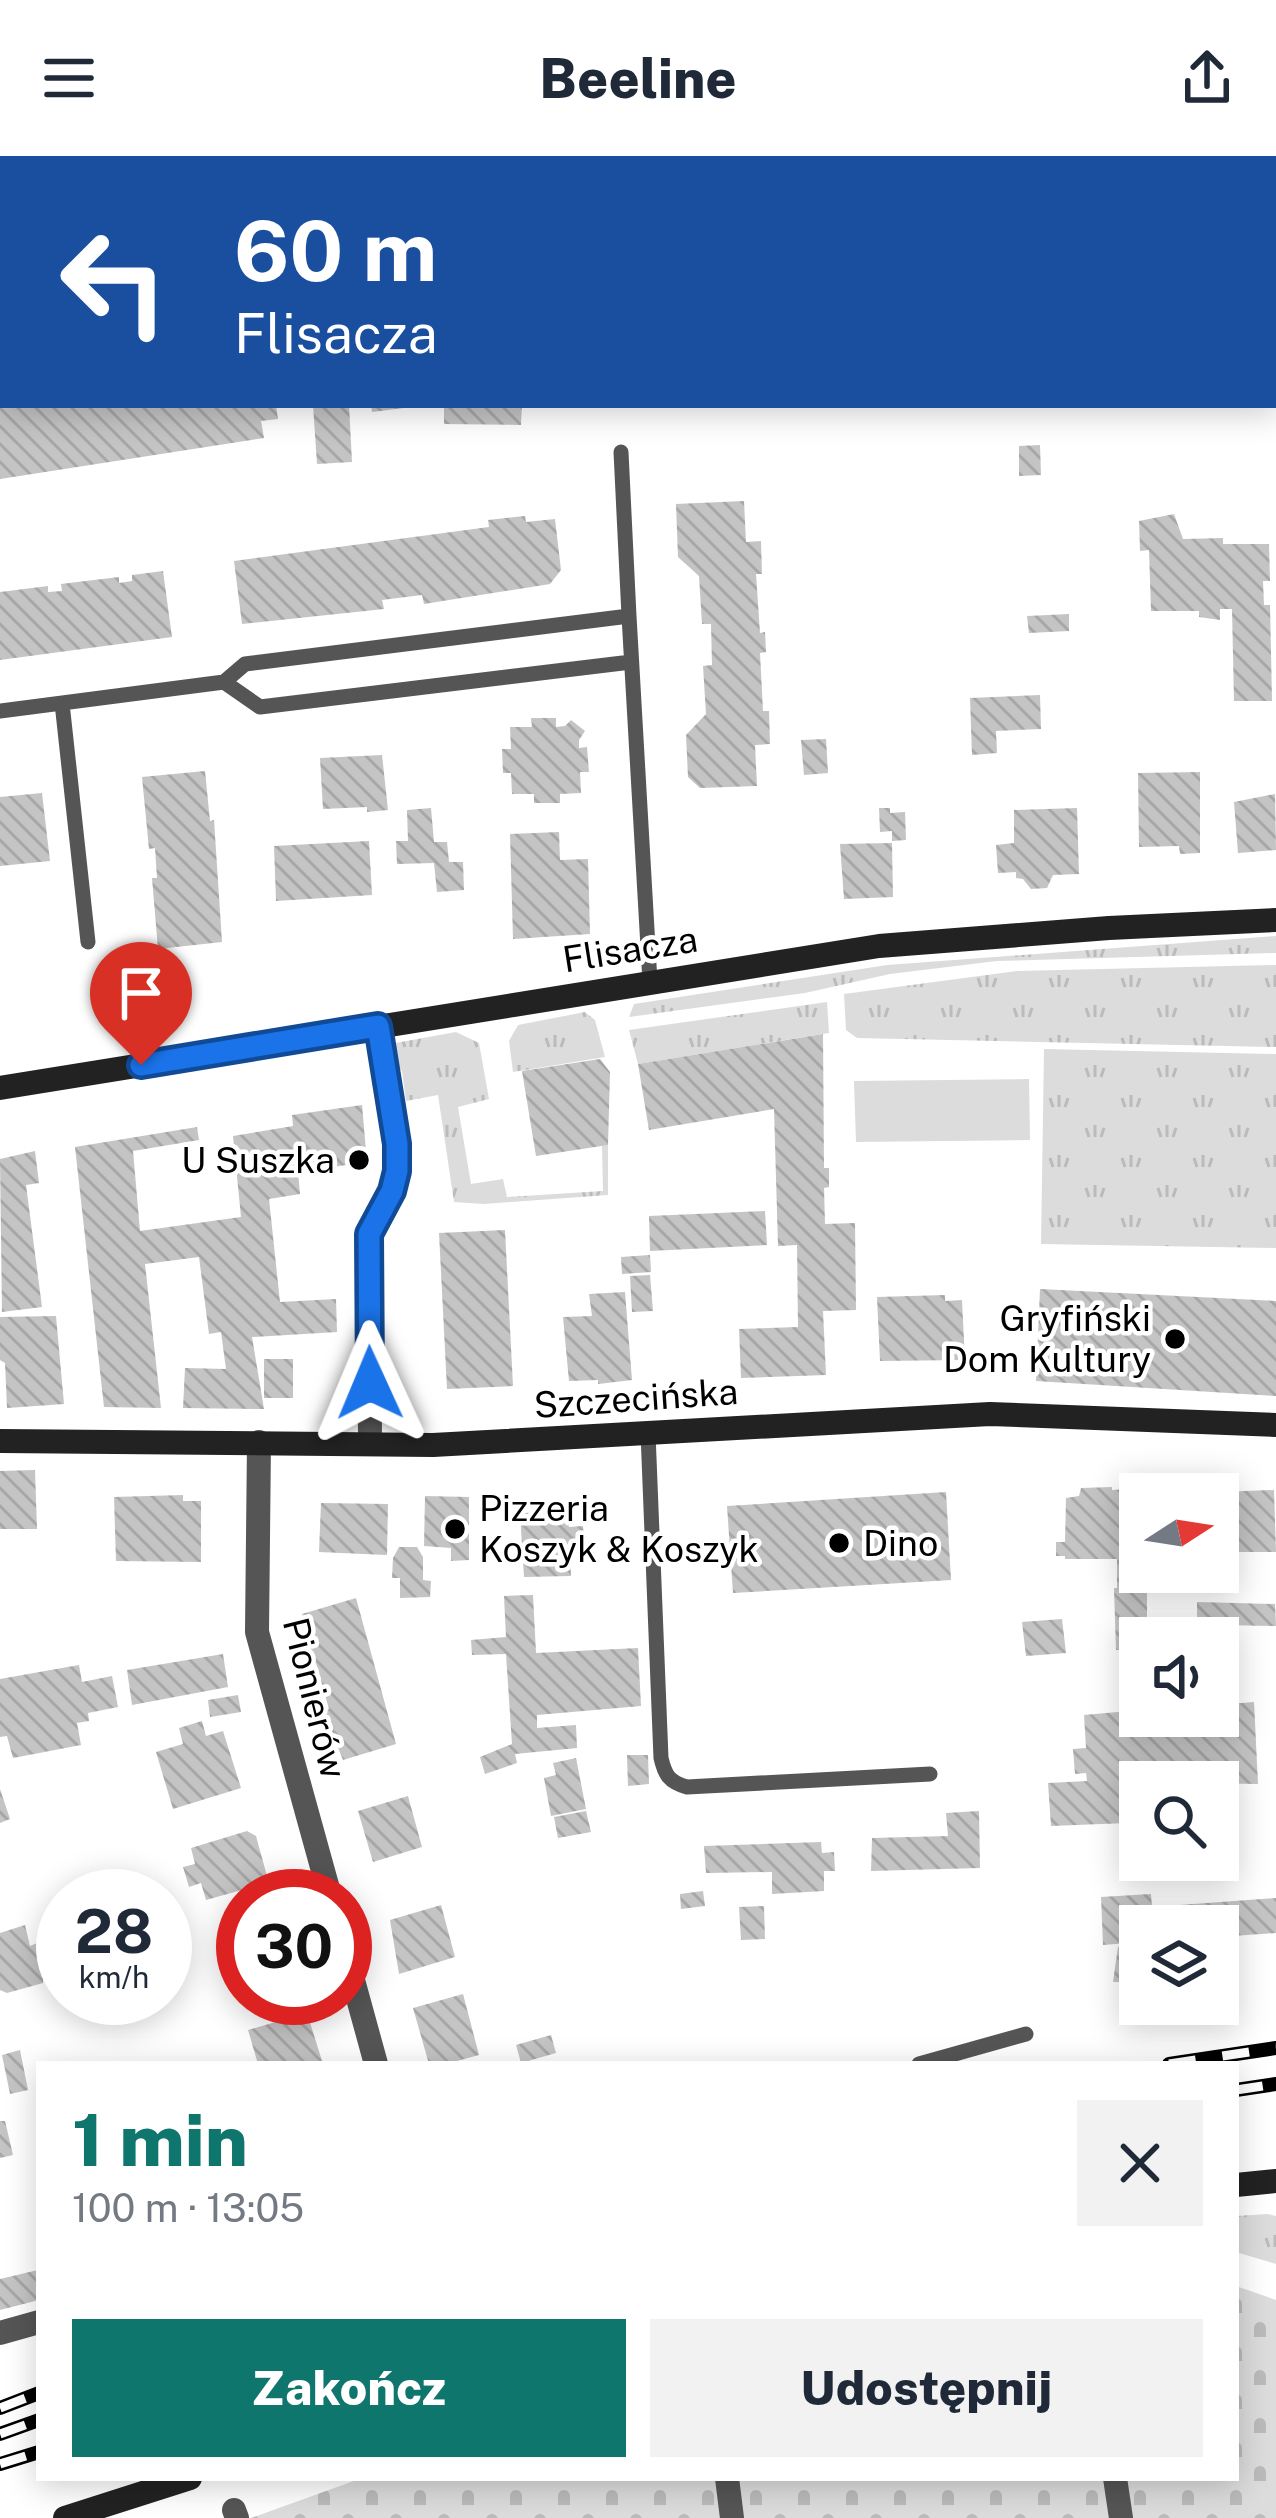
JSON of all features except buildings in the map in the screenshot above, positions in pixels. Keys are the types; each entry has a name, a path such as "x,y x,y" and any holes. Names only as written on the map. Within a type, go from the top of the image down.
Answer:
{"street":[{"name":"Flisacza","path":"0,1088 944,939 1276,920"},
{"path":"370,1444 369,1234 397,1171 378,1026"},
{"name":"Szczecińska","path":"0,1442 489,1443 1027,1414 1276,1425"},
{"name":"Pionierów","path":"259,1442 257,1632 323,1869"},
{"path":"365,2025 375,2061"},
{"path":"1239,2185 1276,2181"},
{"path":"0,2333 36,2323"},
{"path":"65,2518 181,2481"},
{"path":"727,2481 732,2518"},
{"path":"1115,2481 1121,2518"}],"lane":[{"path":"621,452 650,982"},
{"path":"0,711 224,682 245,664 628,616"},
{"path":"224,682 260,707 631,662"},
{"path":"62,704 88,942"},
{"path":"648,1433 665,1774 673,1783 687,1787 930,1774"},
{"path":"930,2061 1026,2034"}],"green space":[{"path":"1276,936 1276,953 997,961 629,1017 634,1004 887,965"},
{"path":"1276,965 1276,1047 857,1038 846,1030 844,994 1017,971"},
{"path":"827,1002 829,1033 638,1064 629,1030"},
{"path":"585,1012 595,1020 605,1057 513,1072 509,1041 518,1025"},
{"path":"456,1032 479,1043 489,1099 458,1107 471,1184 503,1179 507,1197 603,1191 602,1146 608,1145 608,1195 454,1202 438,1095 406,1101 402,1071 392,1061 390,1044"},
{"path":"1044,1049 1276,1054 1276,1248 1041,1244"},
{"path":"1029,1079 1030,1140 856,1142 854,1081"},
{"path":"1239,2216 1276,2216 1276,2264 1239,2253"},
{"path":"1239,2287 1276,2300 1276,2518 251,2518 354,2481 1239,2481"}],"railway":[{"path":"1189,2061 1276,2048"},
{"path":"1239,2090 1276,2084"},
{"path":"0,2408 36,2394"},
{"path":"0,2434 36,2421"},
{"path":"0,2464 36,2453"}],"place":[{"name":"U Suszka","path":"359,1160"},
{"name":"Gryfiński Dom Kultury","path":"1175,1339"},
{"name":"Pizzeria Koszyk & Koszyk","path":"455,1529"},
{"name":"Dino","path":"839,1543"}],"route":[{"path":"141,1065 378,1026 397,1171 369,1234 370,1383"}]}
